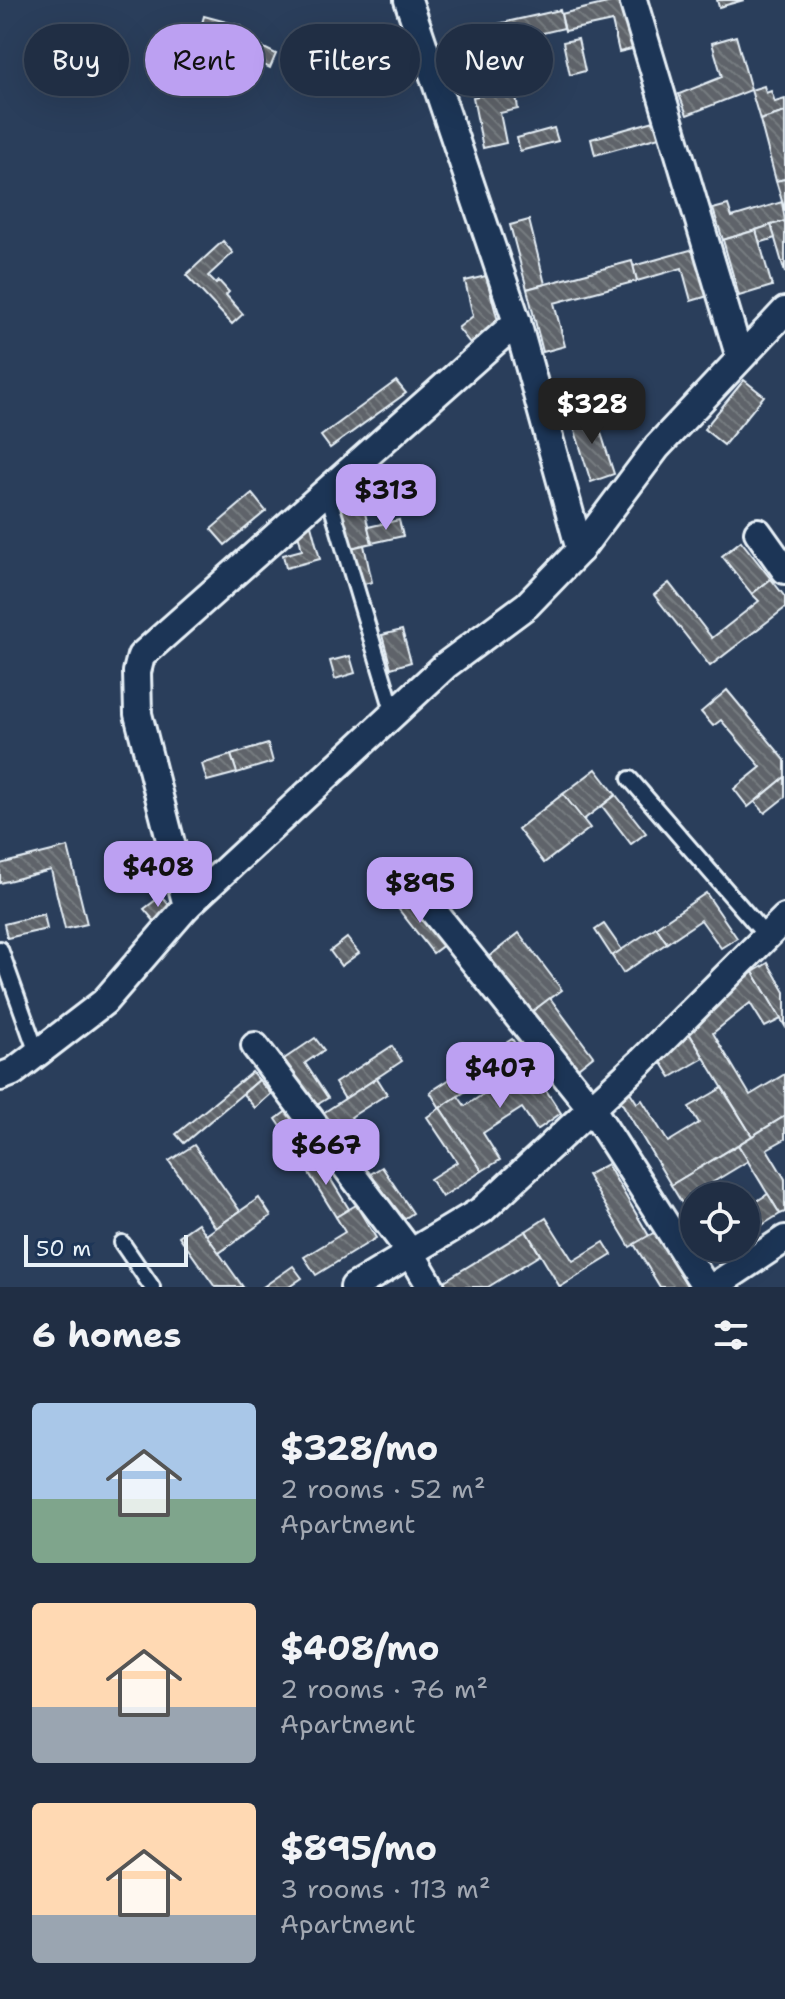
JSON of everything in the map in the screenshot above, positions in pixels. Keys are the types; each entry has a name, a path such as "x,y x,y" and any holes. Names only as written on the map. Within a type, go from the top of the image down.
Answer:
{"street":[{"path":"408,0 517,322 580,550"},
{"path":"633,0 740,358"},
{"path":"0,1077 13,1072 104,1002 187,906 446,665 527,605 580,550 657,447 785,311"},
{"path":"187,906 138,714 137,672 141,656 517,322"},
{"path":"758,532 785,570"},
{"path":"419,893 592,1109 706,1287"},
{"path":"354,1287 482,1210 592,1109 785,918"},
{"path":"255,1046 411,1253 431,1287"},
{"path":"713,1287 785,1239"}],"lane":[{"path":"327,491 394,714"},
{"path":"630,779 766,936"},
{"path":"0,949 37,1053"},
{"path":"122,1243 152,1287"}],"building":[{"path":"629,0 640,47 619,52 612,21 565,31 561,14"},
{"path":"717,0 744,0 719,7"},
{"path":"560,10 564,28 553,31 553,24 497,24"},
{"path":"204,16 234,24 202,24"},
{"path":"736,36 751,90 687,115 679,94 722,77 712,43"},
{"path":"578,39 585,71 570,75 563,42"},
{"path":"264,48 276,54 270,68 264,65"},
{"path":"764,86 766,93 771,91 775,102 785,99 785,112 760,120 751,90"},
{"path":"516,96 518,109 500,113 506,143 483,148 473,97"},
{"path":"785,112 785,179 776,181 760,120"},
{"path":"654,121 659,137 595,155 591,139"},
{"path":"554,128 558,141 520,151 517,138"},
{"path":"785,179 785,211 776,181"},
{"path":"782,202 785,221 723,240 713,209 728,205 732,217"},
{"path":"529,220 545,284 527,289 510,225"},
{"path":"785,221 785,273 771,225"},
{"path":"771,225 775,238 759,243 756,230"},
{"path":"756,230 772,286 739,296 723,240"},
{"path":"223,241 233,253 208,276 216,284 219,281 229,292 226,295 243,314 232,324 186,275"},
{"path":"690,250 695,253 708,296 691,301 682,268 637,281 633,266"},
{"path":"632,261 637,281 554,303 565,346 543,352 527,289"},
{"path":"486,276 498,321 470,343 458,328 473,316 465,281"},
{"path":"744,380 764,396 724,445 704,429"},
{"path":"396,381 406,393 330,448 321,436"},
{"path":"594,411 614,474 591,482 571,418"},
{"path":"369,466 382,484 362,500 372,543 351,548 337,490"},
{"path":"252,494 266,511 225,545 211,529"},
{"path":"399,520 403,536 372,543 368,527"},
{"path":"311,525 320,559 286,568 283,555 302,550 297,529"},
{"path":"741,541 771,579 752,594 722,556"},
{"path":"364,545 372,582 359,585 351,548"},
{"path":"771,579 785,597 785,608 710,666 654,595 669,583 712,638 759,601 752,594"},
{"path":"402,630 411,662 391,668 382,635"},
{"path":"350,656 355,673 335,679 330,661"},
{"path":"727,690 785,760 785,777 748,807 734,789 761,767 721,720 713,726 701,712"},
{"path":"268,744 273,762 237,773 231,755"},
{"path":"231,755 237,773 207,781 202,764"},
{"path":"596,769 616,795 583,820 563,794"},
{"path":"785,777 785,797 765,813 755,802"},
{"path":"563,794 590,828 544,863 518,829"},
{"path":"616,795 646,833 631,844 602,806"},
{"path":"68,847 87,924 65,929 51,870 0,883 0,864"},
{"path":"460,877 469,891 454,900 445,887"},
{"path":"706,893 737,938 721,948 701,920 667,943 656,927"},
{"path":"161,896 172,908 155,922 144,909"},
{"path":"407,897 445,944 433,953 396,906"},
{"path":"44,914 47,929 7,938 4,924"},
{"path":"604,924 622,950 612,956 595,930"},
{"path":"656,927 667,943 623,973 612,956"},
{"path":"519,933 562,990 529,1014 487,958"},
{"path":"347,938 359,953 341,966 330,951"},
{"path":"768,963 785,992 785,1026 753,972"},
{"path":"753,972 781,1019 765,1027 750,1003 713,1033 750,1095 785,1074 785,1116 752,1136 686,1028"},
{"path":"550,998 593,1056 573,1072 529,1014"},
{"path":"686,1028 704,1058 671,1077 657,1055"},
{"path":"315,1038 324,1050 305,1063 328,1098 315,1106 284,1059"},
{"path":"512,1039 522,1054 440,1108 430,1092"},
{"path":"392,1046 402,1061 345,1099 335,1083"},
{"path":"522,1054 561,1113 537,1130 522,1108 483,1133 500,1160 482,1171 440,1108 458,1096 465,1106 513,1075 506,1065"},
{"path":"252,1072 259,1080 184,1143 176,1134"},
{"path":"377,1078 387,1094 351,1117 373,1151 353,1164 320,1115"},
{"path":"259,1080 271,1094 255,1108 243,1094"},
{"path":"722,1088 752,1136 671,1185 617,1095 628,1089 637,1103 642,1100 668,1142 699,1123 689,1107"},
{"path":"440,1108 482,1171 442,1197 430,1179 457,1162 427,1117"},
{"path":"288,1110 310,1142 297,1150 276,1119"},
{"path":"785,1116 785,1139 767,1149 785,1179 785,1212 780,1214 738,1145"},
{"path":"194,1145 240,1211 216,1228 169,1161"},
{"path":"738,1145 748,1161 713,1182 680,1182 680,1200 671,1185"},
{"path":"317,1157 349,1209 336,1217 304,1165"},
{"path":"607,1164 649,1236 630,1247 587,1175"},
{"path":"382,1167 413,1213 393,1226 362,1179"},
{"path":"768,1194 780,1214 760,1226 760,1199"},
{"path":"259,1198 271,1216 219,1253 206,1235"},
{"path":"356,1205 376,1238 316,1275 304,1257 345,1232 336,1217"},
{"path":"546,1218 573,1261 604,1242 612,1255 560,1287 526,1231"},
{"path":"198,1223 243,1287 215,1287 179,1236"},
{"path":"526,1231 540,1255 488,1287 444,1287 441,1283"},
{"path":"655,1232 688,1287 660,1287 634,1244"},
{"path":"293,1266 302,1278 289,1287 263,1287"}]}
